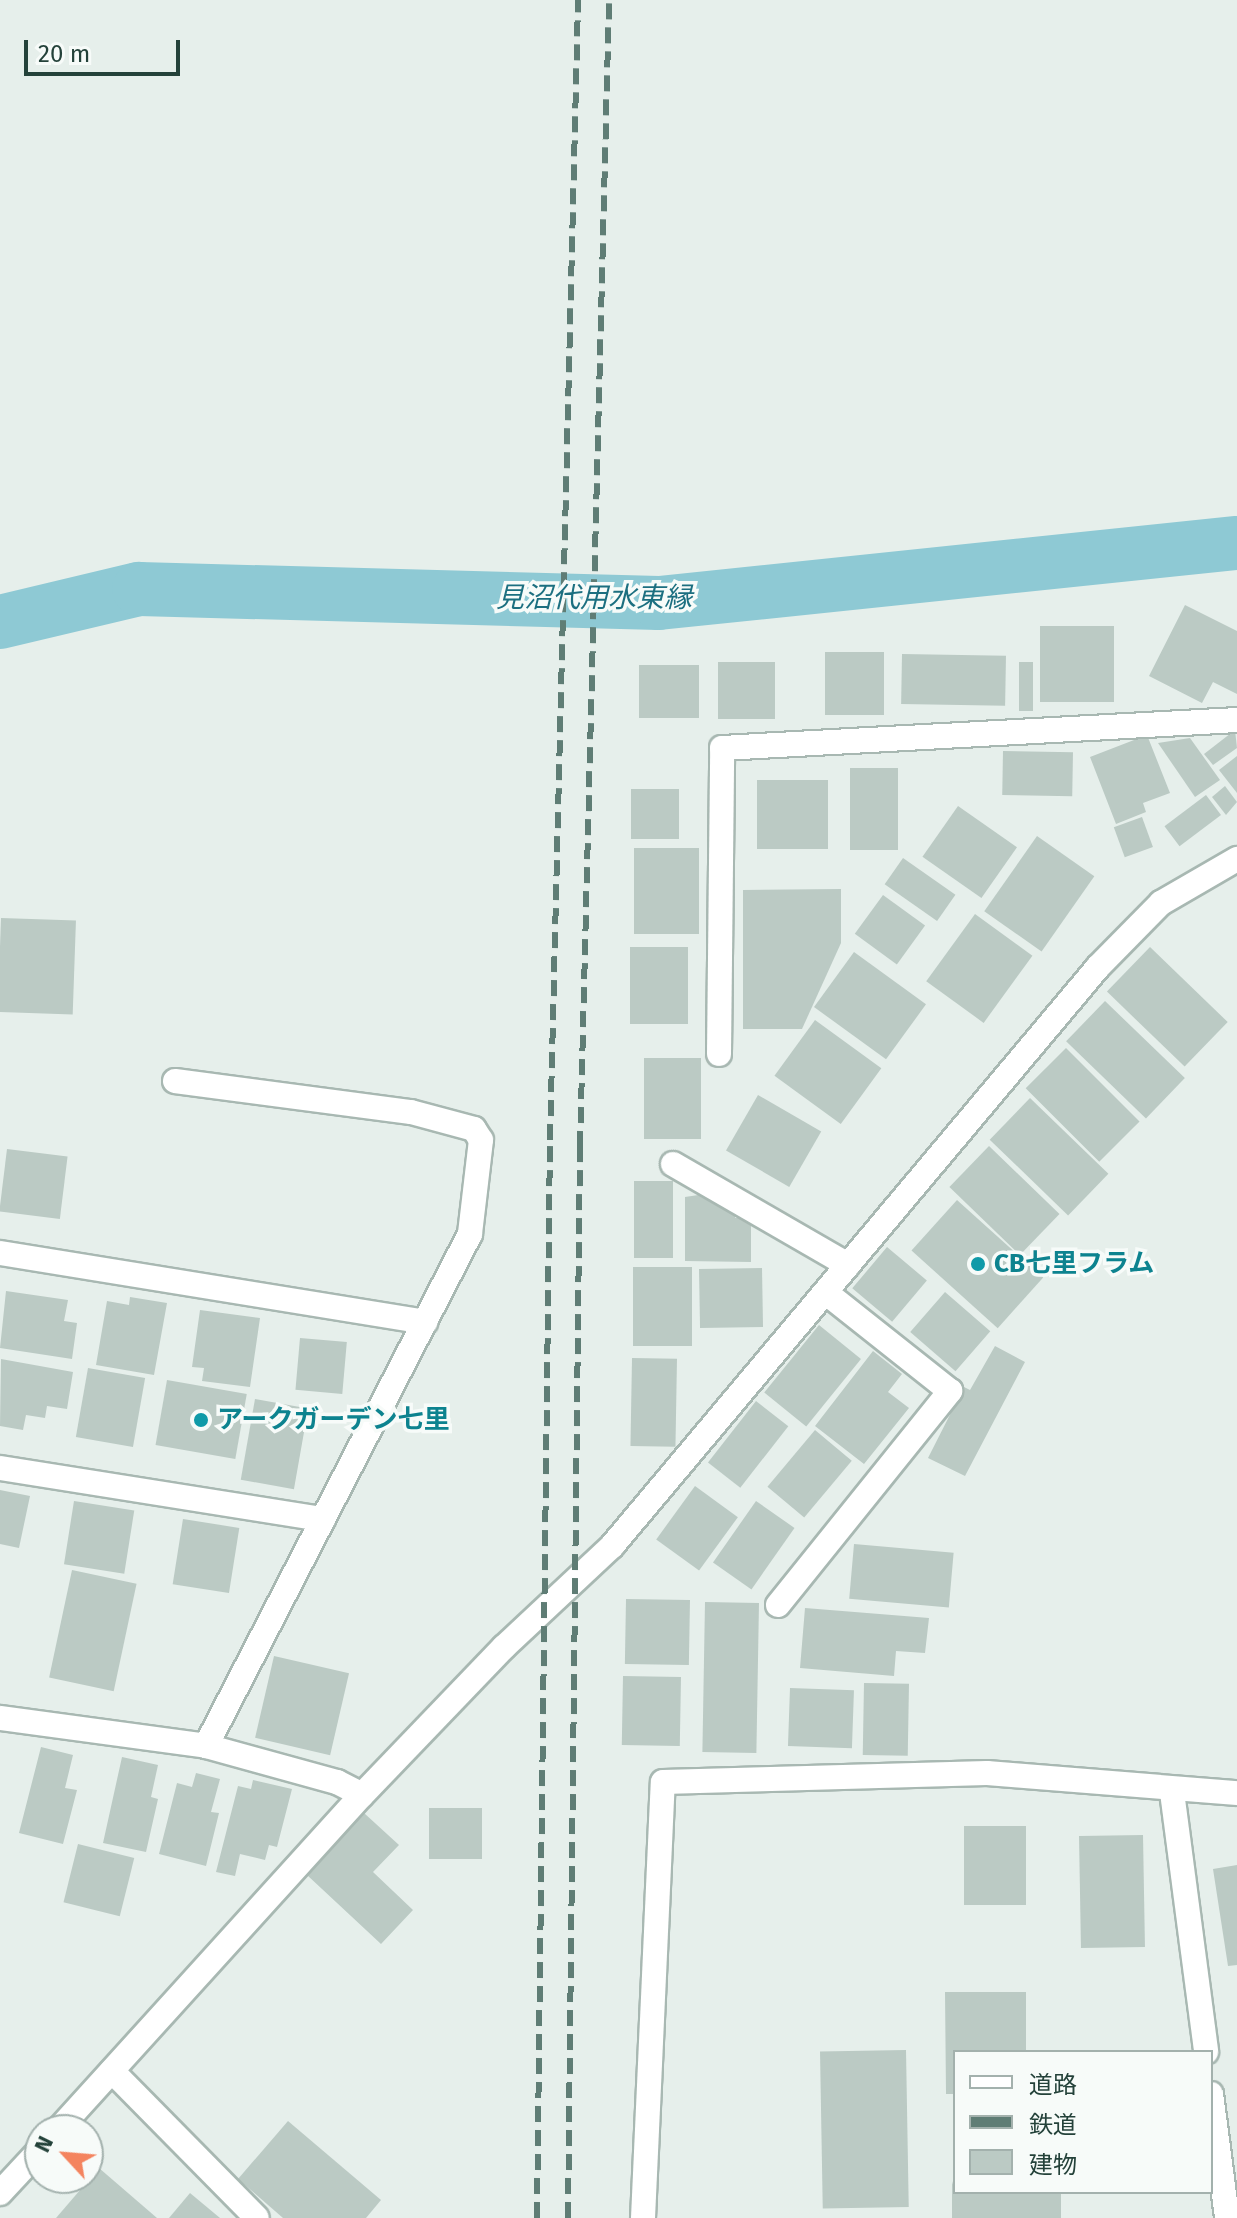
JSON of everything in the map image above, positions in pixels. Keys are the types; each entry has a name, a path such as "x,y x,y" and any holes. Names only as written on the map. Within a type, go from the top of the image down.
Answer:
{"street":[{"path":"719,1054 722,748 1237,720"},
{"path":"73,2114 362,1795 504,1647 612,1546 1098,967 1161,903 1237,859"},
{"path":"175,1081 411,1112 474,1129 481,1140 470,1234 206,1746"},
{"path":"673,1164 848,1265"},
{"path":"0,1253 425,1322"},
{"path":"778,1605 950,1391 825,1292"},
{"path":"0,1468 323,1519"},
{"path":"0,1718 206,1746 337,1782 362,1795"},
{"path":"643,2218 663,1782 987,1773 1172,1792 1237,1793"},
{"path":"1172,1792 1206,2050"},
{"path":"112,2071 257,2218"},
{"path":"1213,2110 1227,2218"},
{"path":"0,2193 24,2167"}],"building":[{"path":"1185,605 1237,631 1237,694 1213,682 1202,703 1149,676"},
{"path":"1040,626 1114,626 1114,702 1040,702"},
{"path":"825,652 884,652 884,715 825,715"},
{"path":"902,654 1006,656 1005,706 901,704"},
{"path":"718,662 775,662 775,719 718,719"},
{"path":"1019,662 1033,662 1033,711 1019,711"},
{"path":"639,665 699,665 699,718 639,718"},
{"path":"1235,730 1237,748 1213,765 1204,754"},
{"path":"1147,735 1170,793 1143,803 1146,812 1116,824 1090,757"},
{"path":"1190,738 1220,780 1195,797 1158,743"},
{"path":"1003,751 1073,752 1072,796 1002,795"},
{"path":"1237,756 1237,793 1219,770"},
{"path":"850,768 898,768 898,850 850,850"},
{"path":"757,780 828,780 828,849 757,849"},
{"path":"1225,786 1237,802 1226,815 1212,797"},
{"path":"631,789 679,789 679,839 631,839"},
{"path":"1206,795 1221,815 1180,846 1164,826"},
{"path":"958,806 1017,847 981,898 922,857"},
{"path":"1142,817 1153,847 1125,857 1114,827"},
{"path":"1037,836 1094,876 1042,952 984,911"},
{"path":"634,848 699,848 699,934 634,934"},
{"path":"903,858 955,895 937,921 885,884"},
{"path":"841,889 841,943 802,1029 743,1029 743,890"},
{"path":"883,895 925,926 897,964 855,934"},
{"path":"975,914 1032,956 984,1023 926,981"},
{"path":"1,918 76,921 73,1015 0,1012"},
{"path":"630,947 688,947 688,1024 630,1024"},
{"path":"1150,947 1228,1022 1185,1067 1107,992"},
{"path":"854,952 926,1004 886,1059 814,1007"},
{"path":"1105,1001 1185,1078 1146,1118 1066,1041"},
{"path":"815,1020 881,1068 841,1124 774,1076"},
{"path":"1066,1048 1140,1122 1099,1162 1026,1088"},
{"path":"644,1058 701,1058 701,1139 644,1139"},
{"path":"758,1095 821,1132 789,1187 726,1150"},
{"path":"1030,1098 1108,1174 1068,1215 990,1140"},
{"path":"989,1146 1059,1214 1020,1255 949,1187"},
{"path":"7,1149 68,1156 60,1219 0,1212"},
{"path":"634,1181 673,1181 673,1258 634,1258"},
{"path":"705,1194 735,1210 735,1218 751,1218 751,1262 685,1261 685,1197"},
{"name":"CB七里フラム","path":"957,1200 1043,1278 998,1328 911,1251"},
{"path":"887,1247 927,1280 892,1322 852,1288"},
{"path":"633,1267 692,1267 692,1346 633,1346"},
{"path":"762,1268 763,1327 700,1328 699,1269"},
{"path":"6,1291 68,1300 64,1321 77,1323 72,1359 0,1348"},
{"path":"945,1292 990,1331 956,1371 910,1332"},
{"path":"130,1297 167,1303 154,1375 96,1365 107,1301 129,1305"},
{"path":"200,1310 260,1318 250,1387 202,1381 204,1368 192,1367"},
{"path":"819,1325 861,1359 806,1427 764,1393"},
{"path":"300,1338 347,1342 342,1394 295,1390"},
{"path":"995,1346 1025,1362 965,1476 928,1458 964,1387 970,1390"},
{"path":"873,1351 902,1374 888,1392 909,1408 864,1464 815,1426"},
{"path":"632,1358 677,1359 675,1447 630,1446"},
{"path":"1,1359 73,1372 67,1409 47,1406 45,1418 26,1415 23,1430 0,1426"},
{"path":"88,1368 145,1378 133,1447 76,1437"},
{"name":"アークガーデン七里","path":"167,1380 247,1394 235,1459 156,1445"},
{"path":"255,1399 308,1408 294,1489 241,1480"},
{"path":"756,1401 788,1426 740,1488 708,1462"},
{"path":"815,1430 852,1461 804,1518 767,1487"},
{"path":"695,1486 738,1517 699,1571 656,1539"},
{"path":"0,1490 30,1496 19,1548 0,1544"},
{"path":"74,1501 134,1511 124,1574 64,1564"},
{"path":"756,1501 795,1528 751,1589 713,1562"},
{"path":"183,1519 239,1528 229,1593 173,1584"},
{"path":"854,1544 954,1553 949,1608 849,1599"},
{"path":"72,1570 137,1584 114,1691 49,1678"},
{"path":"626,1599 690,1600 689,1665 625,1664"},
{"path":"705,1602 759,1603 756,1753 702,1752"},
{"path":"805,1608 929,1618 925,1653 896,1651 894,1676 800,1668"},
{"path":"274,1656 349,1673 330,1755 255,1738"},
{"path":"623,1676 681,1677 680,1746 622,1745"},
{"path":"864,1683 909,1684 908,1756 863,1755"},
{"path":"790,1688 854,1690 852,1748 788,1746"},
{"path":"41,1747 73,1755 65,1788 77,1790 63,1844 19,1833"},
{"path":"122,1757 158,1765 151,1797 158,1799 146,1852 103,1843"},
{"path":"196,1773 220,1779 211,1812 219,1813 206,1866 159,1854 177,1783 192,1787"},
{"path":"253,1780 292,1789 277,1847 269,1845 265,1860 240,1854 235,1876 216,1872 238,1786 251,1789"},
{"path":"429,1808 482,1808 482,1859 429,1859"},
{"path":"364,1813 399,1845 373,1872 413,1910 381,1944 307,1875"},
{"path":"964,1826 1026,1826 1026,1905 964,1905"},
{"path":"1143,1835 1145,1947 1081,1948 1079,1836"},
{"path":"78,1844 134,1858 120,1916 63,1902"},
{"path":"1237,1865 1237,1965 1228,1966 1213,1869"},
{"path":"945,1992 1026,1992 1026,2050 953,2050 953,2094 946,2094"},
{"path":"906,2050 909,2207 823,2208 820,2052"},
{"path":"288,2121 381,2200 366,2218 283,2218 238,2179"},
{"path":"104,2172 157,2218 56,2218 77,2194 104,2194"},
{"path":"952,2181 953,2194 1061,2194 1061,2218 952,2218"},
{"path":"190,2193 220,2218 169,2218"}],"waterway":[{"name":"見沼代用水東縁","path":"0,622 139,589 659,603 1237,543"}],"railway":[{"path":"537,2218 550,1140 578,0"},
{"path":"568,2218 580,1147 609,0"}],"place":[{"name":"CB七里フラム","path":"978,1264"},
{"name":"アークガーデン七里","path":"201,1420"}]}
